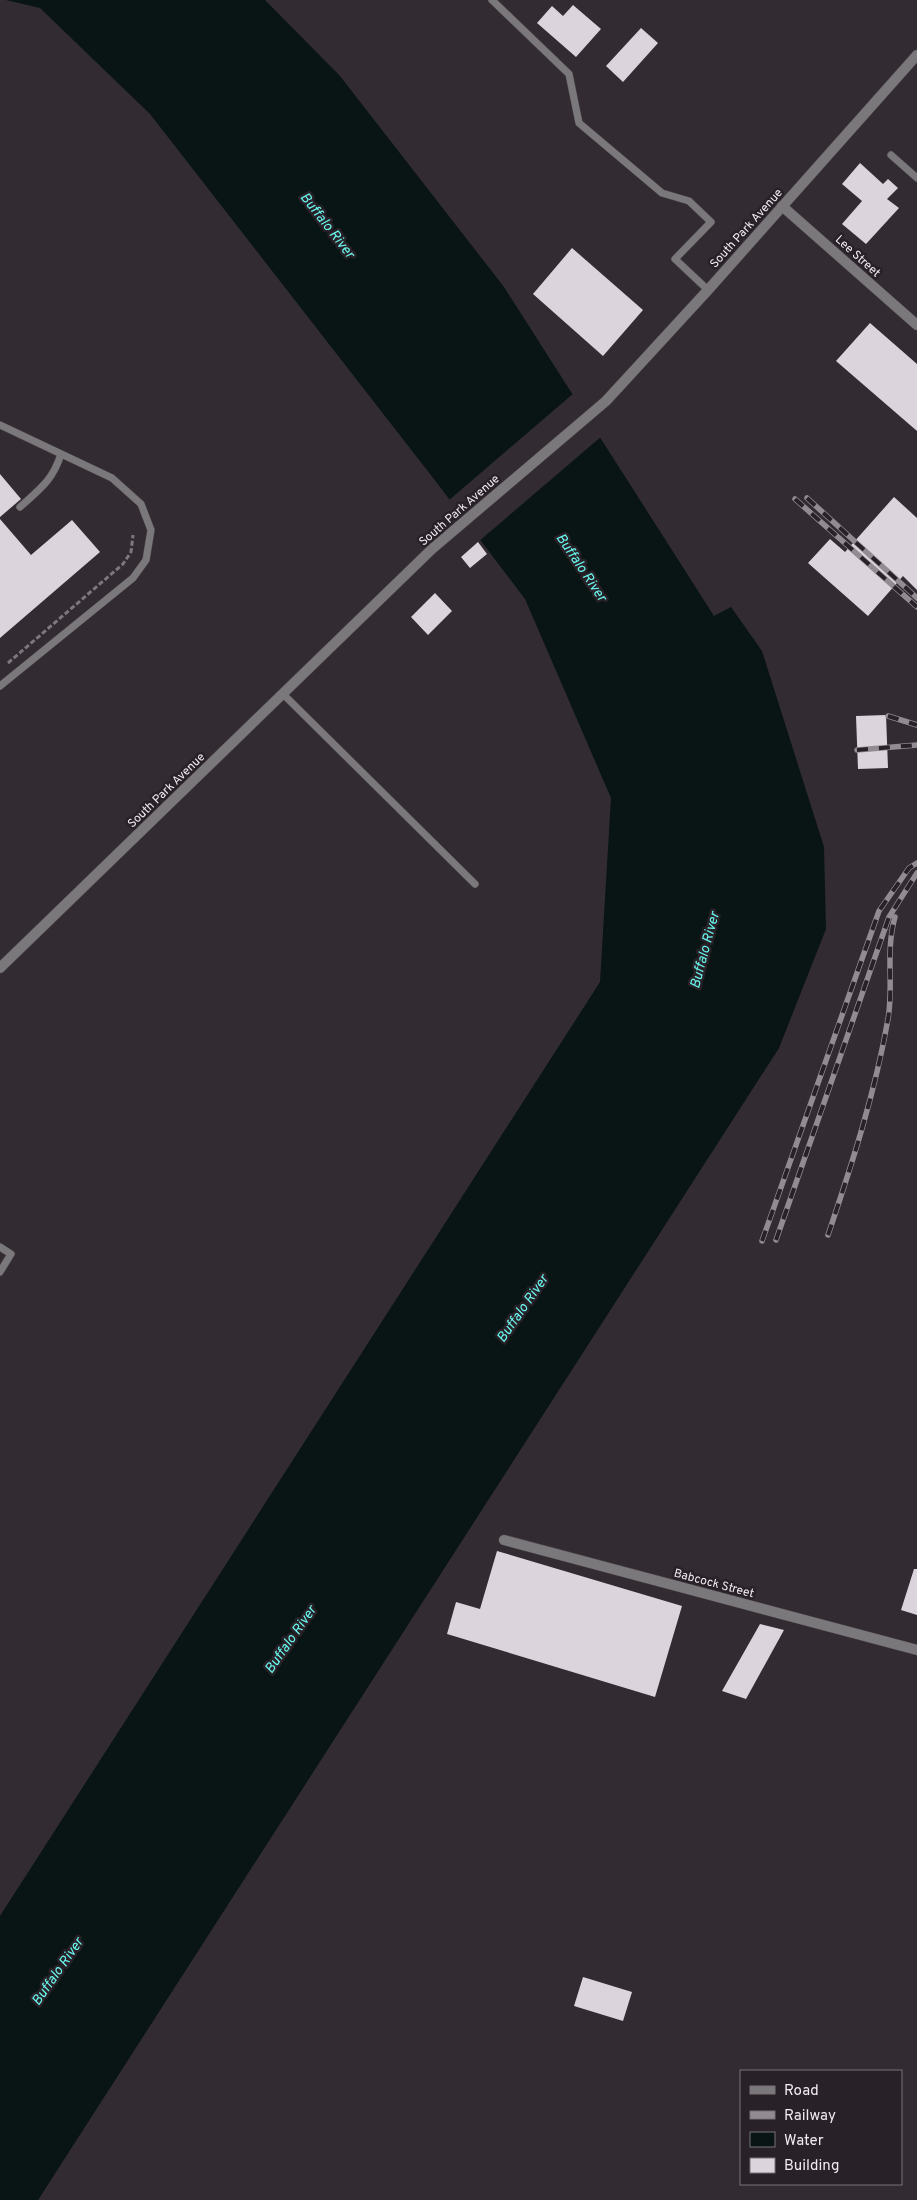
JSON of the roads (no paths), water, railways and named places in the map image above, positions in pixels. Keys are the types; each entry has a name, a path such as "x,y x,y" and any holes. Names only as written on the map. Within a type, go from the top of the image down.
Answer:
{"street":[{"name":"South Park Avenue","path":"0,968 432,549 606,401 708,290 917,55"},
{"name":"Lee Street","path":"782,206 917,325"},
{"name":"Babcock Street","path":"504,1540 917,1650"}],"lane":[{"path":"492,0 569,74 579,123 662,193 689,201 711,222 675,259 708,290"},
{"path":"892,155 917,178"},
{"path":"0,425 112,478 140,504 151,530 146,560 133,578 0,686"},
{"path":"20,507 48,483 56,469 61,454"},
{"path":"283,694 475,884"},
{"path":"0,1247 11,1254 0,1272"}],"water":[{"name":"Buffalo River","path":"6,0 265,0 340,76 504,287 714,616 731,607 762,651 824,847 826,929 779,1048 38,2200 0,2200 0,1916 600,982 611,798 525,599 150,114 40,8"}],"railway":[{"path":"807,498 917,598"},
{"path":"795,499 917,607"},
{"path":"888,716 917,725"},
{"path":"857,750 917,745"},
{"path":"762,1241 879,911 909,868 917,863"},
{"path":"776,1240 889,917 917,873"},
{"path":"828,1235 862,1128 883,1047 890,1006 890,956 895,917"}]}
